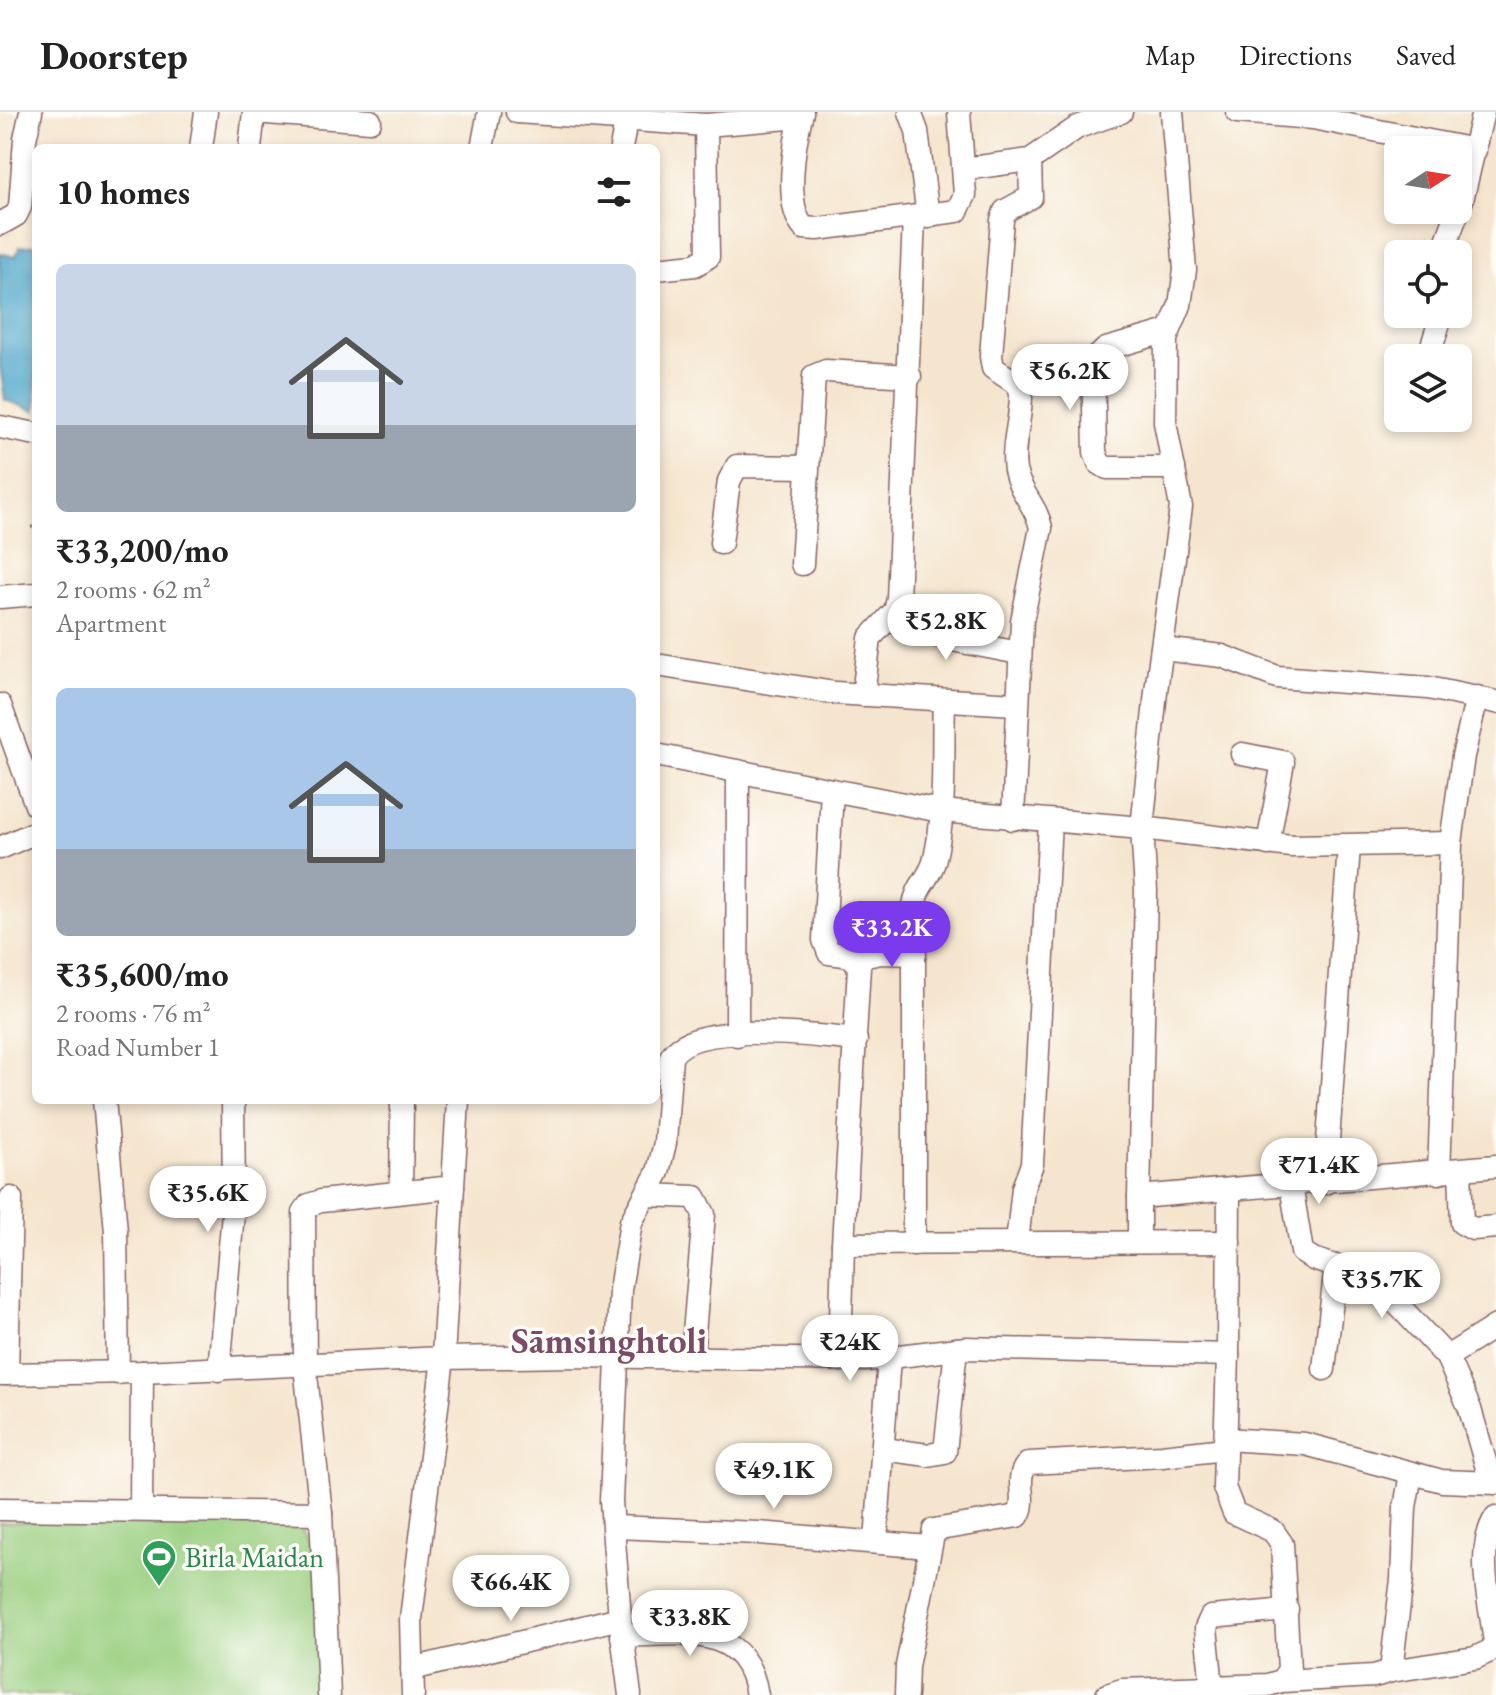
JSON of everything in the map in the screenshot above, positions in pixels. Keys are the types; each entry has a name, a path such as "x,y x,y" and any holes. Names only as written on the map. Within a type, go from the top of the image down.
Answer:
{"street":[{"path":"0,224 28,207 25,139 31,112"},
{"path":"202,144 206,112"},
{"path":"250,144 254,112 370,121"},
{"path":"483,144 489,112"},
{"path":"517,112 627,116 706,125 802,114 794,151 794,209 804,228 921,218 957,211 965,195 959,112"},
{"path":"863,695 870,638 875,629 895,611 900,577 921,218 917,131 910,112"},
{"path":"964,169 1030,160 1078,127 1121,112"},
{"path":"1139,1241 1146,891 1142,828 1181,507 1165,422 1164,363 1168,331 1180,305 1185,270 1172,112"},
{"path":"1237,112 1313,115 1475,150"},
{"path":"1447,240 1462,200 1483,112"},
{"path":"622,144 627,116"},
{"path":"660,269 695,265 708,257 706,125"},
{"path":"1013,819 1019,653 1026,593 1041,528 1039,515 1020,487 1016,472 1021,392 1016,383 993,368 991,356 1002,220 1005,211 1031,197 1030,160"},
{"path":"1168,331 1106,349 1093,361 1095,452 1099,463 1107,468 1174,468"},
{"path":"802,564 814,376 826,371 910,376"},
{"path":"0,427 32,433"},
{"path":"721,543 729,481 737,466 807,467"},
{"path":"0,597 32,594"},
{"path":"888,620 963,643 1019,653"},
{"path":"1162,649 1222,656 1277,677 1398,685 1487,699 1463,756 1451,843 1449,1171 1462,1223 1473,1229 1496,1227"},
{"path":"660,666 863,695 1015,704"},
{"path":"914,1244 916,895 934,862 941,811 944,701"},
{"path":"0,705 25,742 32,782"},
{"path":"1242,754 1283,762 1268,844"},
{"path":"660,756 941,811 1013,819 1142,828 1268,844 1349,846 1451,843"},
{"path":"737,1035 738,771"},
{"path":"832,790 824,940 829,953 856,958 881,953 915,954"},
{"path":"1017,1243 1023,1188 1032,1164 1050,821"},
{"path":"0,848 32,834"},
{"path":"1325,1183 1349,846"},
{"path":"840,1360 843,1244 859,967 856,958"},
{"path":"630,1695 611,1501 616,1357 624,1246 631,1222 658,1172 665,1143 671,1057 676,1048 687,1041 737,1035 781,1031 856,1040"},
{"path":"104,1104 116,1231 118,1373"},
{"path":"219,1370 234,1202 233,1104"},
{"path":"401,1192 402,1104"},
{"path":"413,1695 411,1619 443,1358 458,1104"},
{"path":"1139,1197 1496,1166"},
{"path":"906,1695 907,1666 932,1534 939,1527 1018,1516 1023,1503 1021,1476 1029,1463 1162,1456 1225,1444 1337,1450 1442,1481 1494,1482 1470,1409 1447,1357 1388,1294 1366,1276 1302,1252 1291,1185"},
{"path":"329,1695 321,1513 305,1366 304,1212 309,1205 321,1201 453,1187"},
{"path":"1229,1190 1224,1487 1234,1513 1273,1531 1282,1544 1289,1670 1281,1681"},
{"path":"647,1195 695,1197 704,1214 692,1358"},
{"path":"11,1198 4,1374 219,1370 443,1358 840,1360 956,1349 1228,1355"},
{"path":"843,1244 1229,1242"},
{"path":"1324,1369 1336,1266"},
{"path":"1447,1357 1496,1326"},
{"path":"883,1449 928,1455 945,1452 956,1349"},
{"path":"876,1542 889,1357"},
{"path":"141,1509 142,1372"},
{"path":"1391,1671 1402,1579 1405,1507 1411,1474"},
{"path":"0,1509 321,1513"},
{"path":"1107,1695 1122,1690 1268,1685 1281,1681 1374,1676 1475,1658 1492,1650 1495,1643 1486,1554 1496,1517"},
{"path":"615,1527 929,1547"},
{"path":"1212,1687 1206,1628 1211,1617 1287,1610"},
{"path":"412,1669 621,1627 711,1636 723,1640 742,1658 755,1683 757,1695"}],"green space":[{"name":"Birla Maidan","path":"145,1517 297,1520 316,1555 323,1695 0,1695 0,1523"}],"water":[{"path":"32,246 32,410 5,400 0,366 0,253 15,257 20,247"}],"place":[{"name":"Birla Maidan","path":"159,1588"}],"district":[{"name":"Sāmsinghtoli","path":"609,1340"}]}
